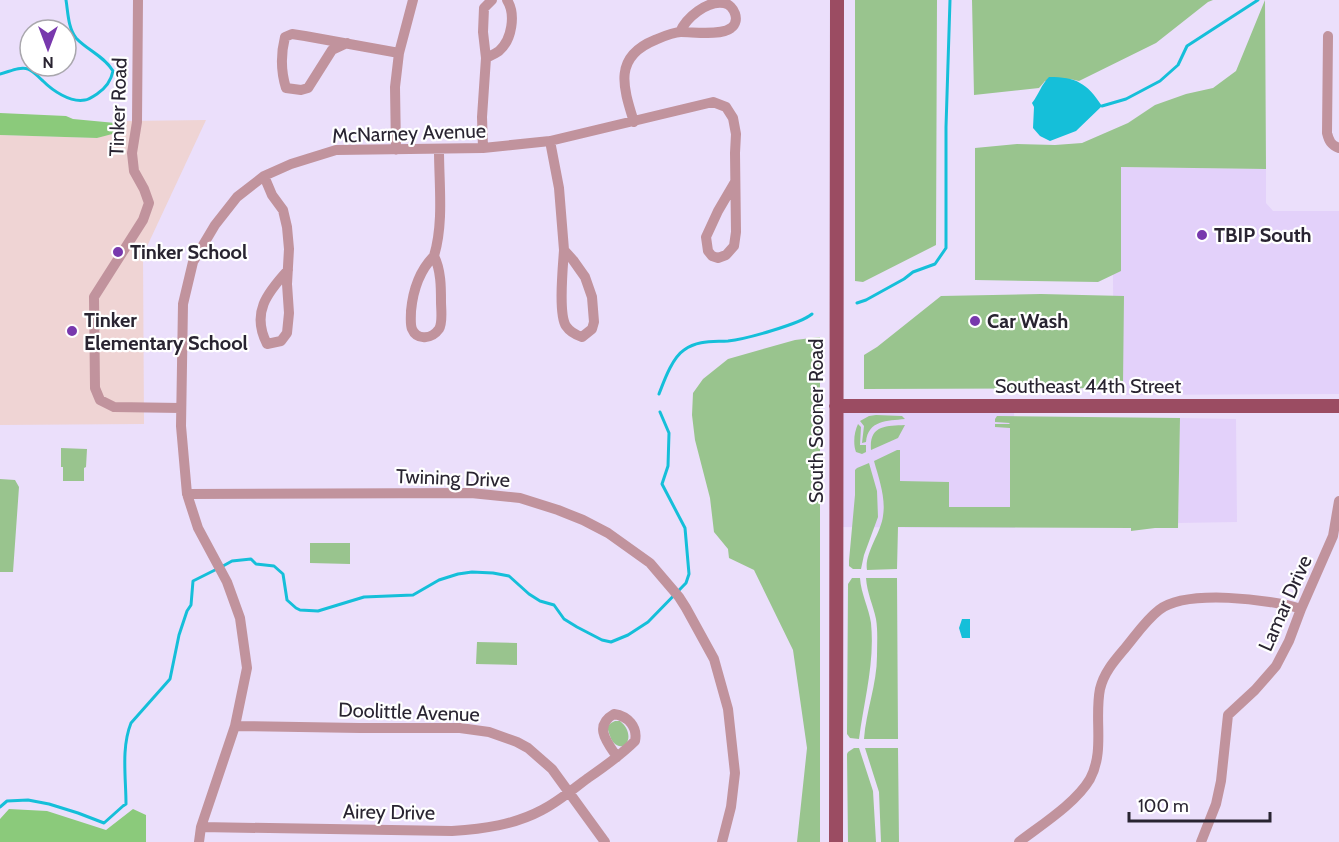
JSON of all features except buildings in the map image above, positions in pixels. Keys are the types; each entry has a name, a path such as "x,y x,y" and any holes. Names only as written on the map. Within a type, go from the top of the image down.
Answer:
{"main road":[{"name":"South Sooner Road","path":"836,842 837,0"},
{"name":"Southeast 44th Street","path":"836,406 1339,406"}],"street":[{"name":"Tinker Road","path":"138,0 137,122 132,153 135,171 149,203 143,220 94,297 95,388 100,400 114,407 181,408"},
{"path":"396,150 395,87 399,53 413,0"},
{"path":"483,148 482,117 486,58 483,32 484,8 492,0"},
{"path":"486,58 499,51 506,42 512,18 511,7 507,0"},
{"path":"634,122 625,88 625,72 634,52 646,44 680,32 718,32 729,29 733,27 736,16 730,6 725,3 710,5 686,20 680,32"},
{"path":"348,43 332,50 308,88 301,90 286,88 282,77 283,46 285,37 292,34 348,43 399,53"},
{"path":"1328,36 1327,133 1329,141 1337,147"},
{"name":"McNarney Avenue","path":"199,842 201,827 235,726 247,668 240,618 227,582 198,528 188,494 181,426 183,304 193,262 215,225 231,204 264,176 291,164 336,150 439,150 550,141 712,102 726,107 733,118 736,134 735,182"},
{"path":"550,141 560,188 564,250 562,309 567,329 582,337 592,329 594,322 591,297 585,277 564,250"},
{"path":"434,256 439,273 441,324 432,335 424,338 412,331 413,295 426,264 434,256 438,242 439,150"},
{"path":"264,176 273,195 284,210 289,249 287,333 281,341 267,344 262,335 261,313 273,286 288,270"},
{"path":"735,182 734,246 726,255 718,258 712,256 708,251 706,237 735,182"},
{"name":"Twining Drive","path":"188,494 471,493 520,498 558,510 608,533 650,563 679,597 714,659 728,709 735,773 731,807 722,842"},
{"name":"Lamar Drive","path":"1201,842 1216,804 1221,782 1228,716 1276,666 1289,641 1334,536 1339,501"},
{"path":"1019,842 1074,799 1089,779 1096,763 1097,707 1107,670 1143,625 1160,609 1178,601 1208,598 1257,600 1287,604 1301,609"},
{"name":"Doolittle Avenue","path":"235,726 460,728 489,732 516,742 540,757 552,769 605,842"},
{"name":"Airey Drive","path":"201,827 452,831 476,829 515,822 544,809 617,757"}],"shaded area":[{"name":"Tinker Elementary School","path":"206,120 143,255 144,424 0,425 0,135 97,138 126,124 127,121"},
{"path":"1112,167 1266,169 1266,203 1273,211 1339,211 1339,394 1114,395"},
{"path":"836,406 1014,406 1015,528 836,527"},
{"path":"1180,418 1236,419 1237,522 1178,523"}],"green space":[{"path":"855,0 937,0 936,245 863,282 855,281"},
{"path":"972,0 1213,0 1156,43 1079,81 1070,79 1045,81 1039,88 974,95"},
{"path":"1265,0 1266,169 1121,167 1121,271 1098,282 975,280 975,148 1017,144 1082,143 1128,123 1155,105 1186,94 1213,88 1236,71"},
{"path":"0,113 66,116 73,119 126,124 116,133 97,138 0,135"},
{"name":"Car Wash","path":"1041,294 1124,296 1123,384 1115,388 864,389 864,355 941,296"},
{"path":"820,337 820,842 797,842 807,748 793,650 754,570 729,558 728,549 714,532 710,498 695,440 692,415 693,393 703,379 728,359 795,340"},
{"path":"876,415 902,416 905,419 885,421 874,426 870,429 866,442 862,443 864,426 860,421"},
{"path":"997,416 1180,418 1178,528 1131,531 1131,528 898,527 897,569 867,570 868,557 882,523 884,509 882,488 874,461 897,450 900,450 900,481 949,482 949,507 1010,507 1010,428 995,427 995,424 1010,423 995,422"},
{"path":"858,424 861,427 860,445 866,445 866,452 862,454 856,452 854,445"},
{"path":"905,425 898,438 871,450 873,436 880,428"},
{"path":"61,448 87,449 84,481 63,481"},
{"path":"869,463 877,491 878,517 861,569 853,569 849,566 849,561 855,470"},
{"path":"0,479 15,480 19,487 13,572 0,572"},
{"path":"310,543 350,543 350,564 310,563"},
{"path":"852,578 860,578 870,617 872,638 872,653 859,739 850,738 847,734 848,584"},
{"path":"866,578 897,578 898,739 864,739 877,666 876,619"},
{"path":"477,642 517,643 517,665 476,664"},
{"path":"615,721 620,721 628,732 625,745 617,745 610,737 607,727"},
{"path":"854,748 859,748 873,791 876,842 848,842 847,754"},
{"path":"865,748 898,748 899,842 881,842 879,792"},
{"path":"9,809 47,811 106,830 133,809 146,815 146,842 0,842 0,819"}],"water":[{"path":"1049,77 1067,78 1080,83 1102,106 1076,131 1050,141 1040,136 1033,128 1034,107 1032,103"},
{"path":"962,619 970,619 970,638 962,638 959,628"}],"waterway":[{"path":"0,74 28,69 56,92 73,100 89,99 105,87 113,71 105,61 73,34 66,0"},
{"path":"857,303 913,272 935,264 946,248 946,127 950,0"},
{"path":"1102,106 1126,99 1160,81 1178,65 1187,46 1258,0"},
{"path":"659,394 672,364 689,347 700,343 736,340 759,334 796,322 812,314"},
{"path":"223,566 232,561 251,559 256,564 274,566 283,574 287,600 300,610 318,611 364,597 413,595 439,580 458,574 472,572 509,576 529,594 540,601 554,605 564,619 602,640 611,642 628,635 648,622 686,583 689,574 685,528 662,484 668,466 669,433 660,412"},
{"path":"0,807 7,801 28,800 49,804 104,823 126,804 125,753 131,723 170,679 179,635 191,605 193,581 217,569"}],"place":[{"name":"TBIP South","path":"1202,235"},
{"name":"Tinker School","path":"118,252"},
{"name":"Car Wash","path":"975,321"},
{"name":"Tinker Elementary School","path":"72,331"}]}
